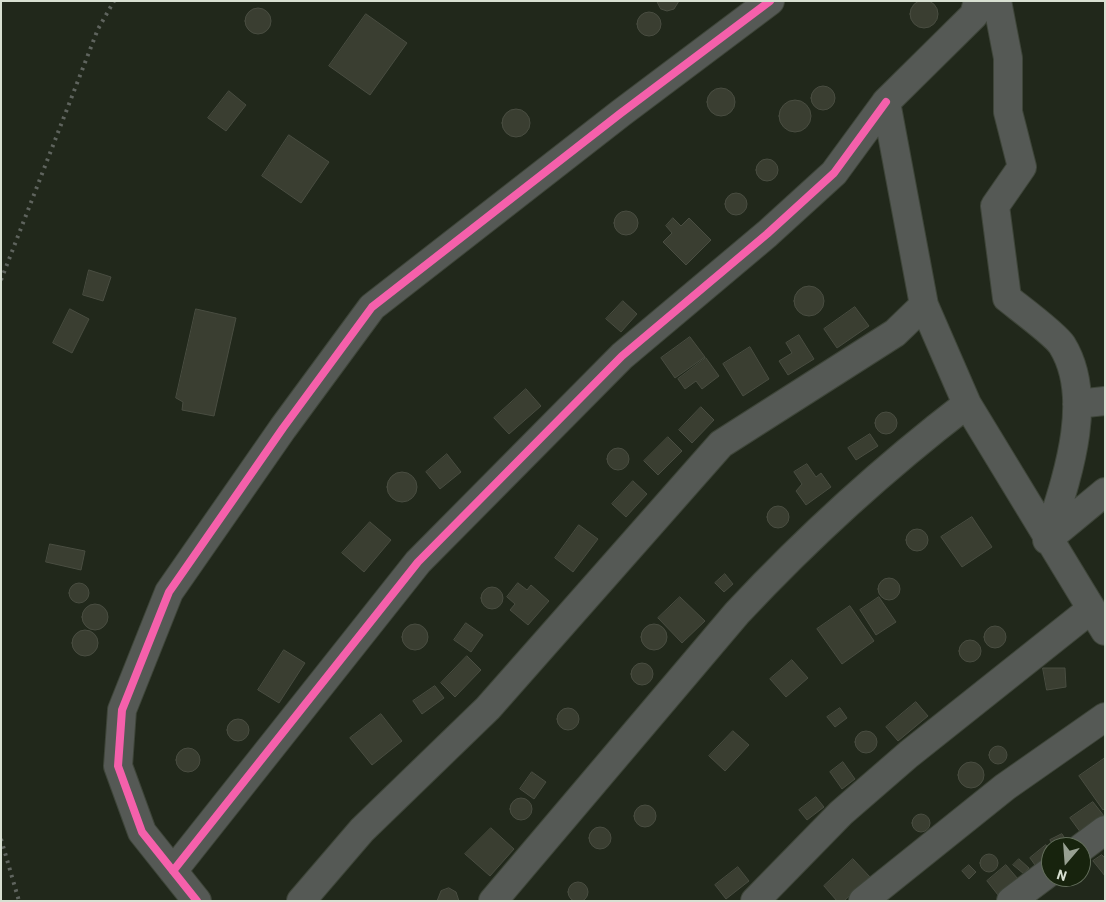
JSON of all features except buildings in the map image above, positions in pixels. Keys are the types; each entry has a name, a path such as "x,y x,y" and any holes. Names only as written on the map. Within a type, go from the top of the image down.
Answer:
{"street":[{"path":"196,901 142,832 118,766 122,710 169,592 283,428 372,307 621,113 770,1"},
{"path":"173,871 418,562 622,356 767,234 834,173 886,102 974,15 978,1"},
{"path":"997,1 1008,58 1008,112 1022,166 994,206 1006,298 1061,344 1078,385 1076,420 1066,480 1048,540"},
{"path":"755,901 841,813 909,754 1098,621 967,404 948,356 924,305 886,102"},
{"path":"301,901 362,830 488,708 720,444 895,333 924,305"},
{"path":"1077,404 1105,401"},
{"path":"493,901 738,613 770,579 908,450 967,404"},
{"path":"1048,540 1105,492"},
{"path":"863,901 1005,786 1105,717"},
{"path":"1091,840 1105,830"},
{"path":"1011,901 1041,878"}],"railway":[{"path":"1,280 98,29 114,1"},
{"path":"1,839 19,901"}],"cycle path":[{"path":"197,901 142,832 118,766 122,710 169,592 283,428 372,307 621,113 770,1"},
{"path":"173,871 418,562 622,356 767,234 834,173 886,102"}]}
